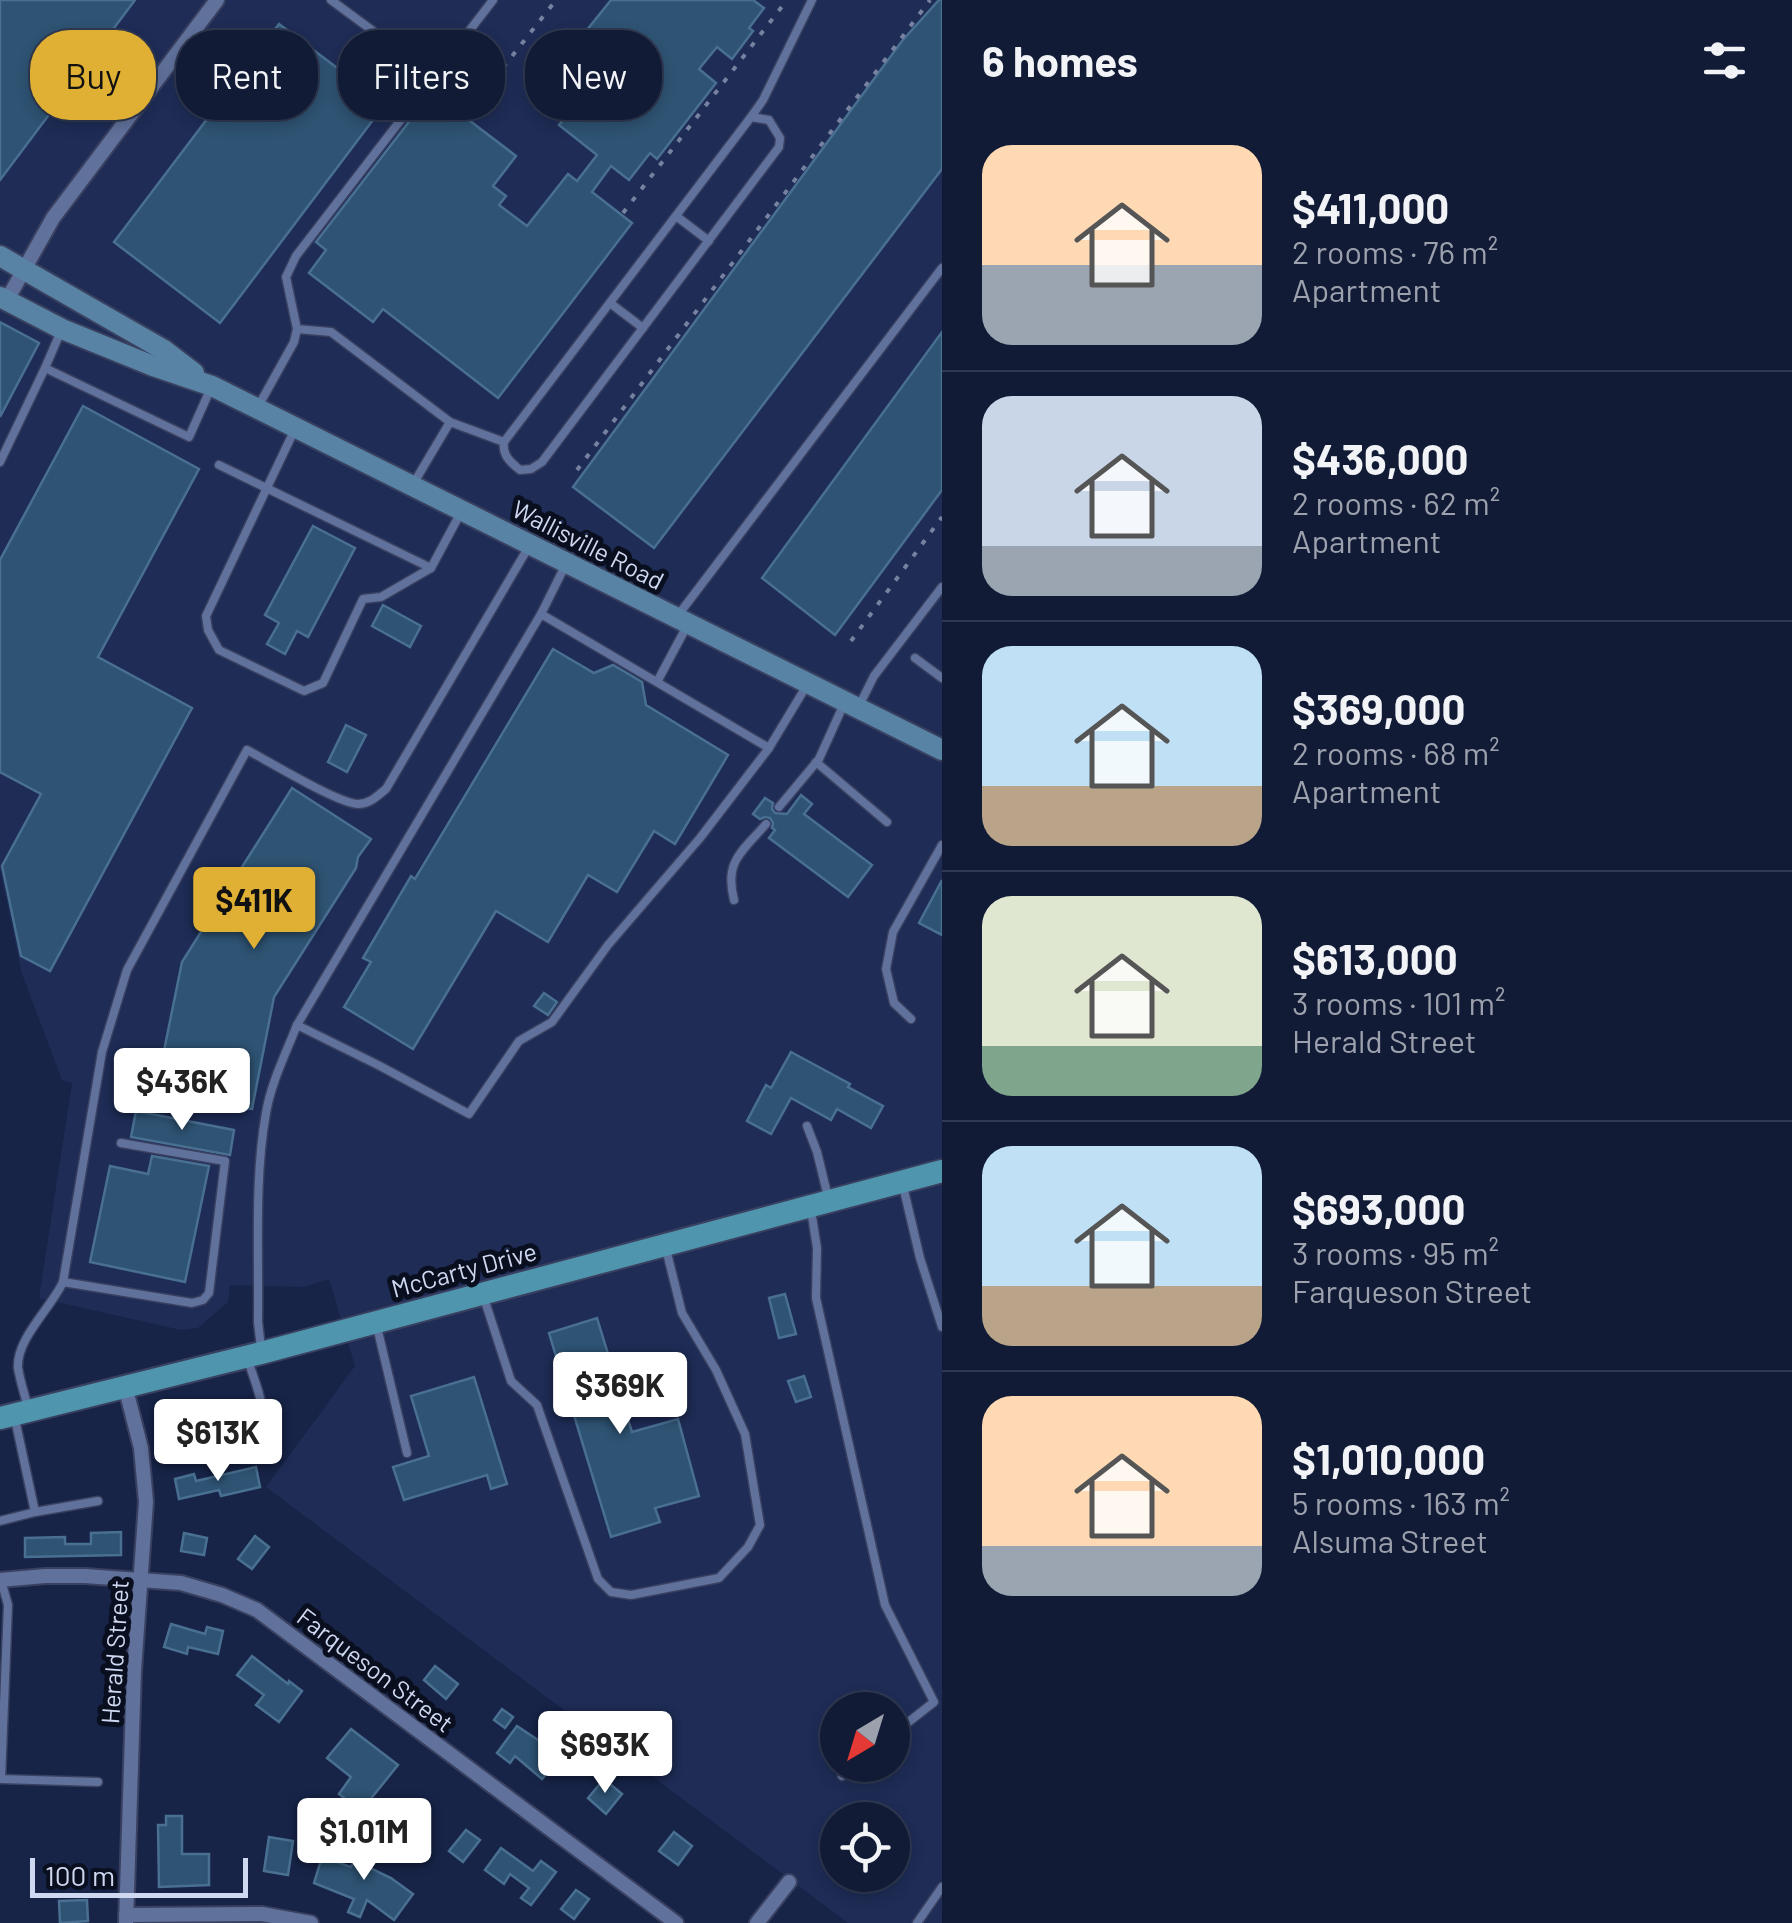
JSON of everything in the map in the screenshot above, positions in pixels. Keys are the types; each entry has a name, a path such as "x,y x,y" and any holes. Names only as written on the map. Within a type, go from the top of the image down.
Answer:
{"main road":[{"name":"Wallisville Road","path":"0,256 164,350 212,386"},
{"name":"Wallisville Road","path":"4,299 62,329 212,386 258,408 942,750"},
{"name":"McCarty Drive","path":"14,1414 942,1171"}],"street":[{"path":"4,299 54,218 217,0"},
{"name":"Herald Street","path":"125,1386 141,1448 146,1502 134,1672 126,1919"},
{"name":"Farqueson Street","path":"1,1580 58,1576 181,1583 257,1610 676,1923"},
{"path":"757,1923 789,1882"},
{"path":"126,1919 262,1914 311,1923"}],"lane":[{"path":"332,0 372,30"},
{"path":"258,408 294,342 297,329 286,277 296,256 493,0"},
{"path":"752,117 770,120 780,138 779,148 542,462 532,469 520,470 509,461 503,450 504,442 752,117 812,0"},
{"path":"676,216 708,241"},
{"path":"657,682 682,620 942,268"},
{"path":"610,303 643,328"},
{"path":"0,462 62,329"},
{"path":"297,329 331,332 450,422 504,442"},
{"path":"46,368 189,437 212,386"},
{"path":"412,486 450,422"},
{"path":"296,428 206,616 208,630 220,650 236,658 304,691 323,683 364,598 382,597 431,568 462,510"},
{"path":"219,466 431,568"},
{"path":"35,1512 14,1414 18,1357 63,1282 102,1052 128,970 247,750 339,799 356,804 370,802 386,789 530,544"},
{"path":"178,1454 259,1430 263,1422 254,1354 261,1158 266,1110 277,1076 298,1026 541,614 567,563"},
{"path":"778,808 816,762 852,705 942,587"},
{"path":"541,614 769,748"},
{"path":"915,658 942,678"},
{"path":"298,1026 468,1114 519,1041 552,1022 608,944 700,838 769,748 808,684"},
{"path":"816,762 888,822"},
{"path":"734,900 728,878 735,861 766,824"},
{"path":"911,1018 894,1002 886,969 893,932 942,845"},
{"path":"806,1126 817,1152 820,1204 816,1298 885,1606 934,1702"},
{"path":"63,1282 192,1303 204,1300 209,1292 225,1160 121,1143"},
{"path":"902,1181 920,1258 942,1326"},
{"path":"483,1294 511,1381 537,1405 598,1579 611,1592 631,1595 719,1578 748,1547 760,1524 745,1434 716,1370 682,1312 665,1245"},
{"path":"376,1322 407,1453"},
{"path":"0,1520 98,1501"},
{"path":"1,1580 8,1605 1,1779 98,1782"},
{"path":"910,1721 942,1694"},
{"path":"917,1923 942,1886"}],"shaded area":[{"path":"0,0 942,0 942,1923 848,1923 266,1487 355,1366 329,1279 304,1287 230,1285 228,1302 198,1328 181,1330 39,1298 72,1083 62,1080 22,974 0,870"}],"building":[{"path":"0,0 135,0 112,30 30,30 30,120 45,120 0,180"},
{"path":"611,0 753,0 764,8 732,59 717,47 699,69 716,83 657,159 650,153 629,180 611,166 592,192 632,223 498,398 383,309 373,322 309,273 326,250 316,242 410,120 469,120 516,156 493,186 506,196 499,205 527,226 568,174 577,181 597,155 559,125 563,120 662,120 662,30 587,30"},
{"path":"939,0 942,169 654,548 573,487 902,41"},
{"path":"318,53 338,69 338,120 373,120 220,323 114,242 206,120 318,120"},
{"path":"0,322 39,343 0,417"},
{"path":"942,332 942,490 835,635 762,578"},
{"path":"83,406 199,469 98,657 192,708 50,971 21,956 2,866 41,794 0,772 0,560"},
{"path":"313,526 355,548 308,637 297,631 285,654 267,644 279,623 265,615"},
{"path":"383,605 421,626 410,647 372,626"},
{"path":"553,649 594,673 613,665 642,682 646,705 728,755 675,844 654,831 617,892 588,875 548,942 496,911 413,1049 344,1007 371,962 363,958"},
{"path":"346,725 366,735 347,772 328,762"},
{"path":"292,788 371,839 274,997 252,1109 156,1090 182,962"},
{"path":"801,795 812,804 804,814 872,865 848,897 769,838 775,830 770,818 760,819 753,814 765,798 773,803 775,813 787,814"},
{"path":"942,880 942,935 919,923"},
{"path":"544,993 557,1002 548,1015 534,1006"},
{"path":"791,1052 883,1106 871,1128 837,1109 831,1120 791,1098 771,1134 747,1121 766,1085 771,1088"},
{"path":"136,1111 234,1130 230,1155 131,1137"},
{"path":"152,1156 209,1166 185,1282 90,1262 110,1166 148,1174"},
{"path":"785,1294 796,1334 779,1338 769,1298"},
{"path":"597,1318 632,1432 678,1419 699,1496 655,1508 660,1522 611,1537 549,1333"},
{"path":"804,1376 811,1397 796,1402 788,1381"},
{"path":"474,1377 507,1484 491,1489 487,1475 404,1500 393,1467 429,1456 411,1396"},
{"path":"256,1467 260,1487 221,1496 219,1490 179,1499 175,1479 194,1474 196,1481"},
{"path":"121,1532 121,1555 25,1557 25,1538 65,1537 65,1544 91,1544 91,1533"},
{"path":"184,1533 207,1538 204,1555 181,1551"},
{"path":"255,1536 269,1547 252,1569 238,1559"},
{"path":"171,1624 205,1634 207,1627 223,1631 218,1654 188,1647 187,1654 164,1647"},
{"path":"252,1656 302,1691 279,1722 256,1705 264,1695 237,1675"},
{"path":"435,1666 458,1684 446,1699 424,1680"},
{"path":"502,1709 513,1717 505,1728 494,1720"},
{"path":"517,1726 538,1740 543,1734 565,1752 542,1779 515,1756 510,1763 497,1753"},
{"path":"351,1729 398,1765 361,1811 339,1794 351,1777 327,1758"},
{"path":"604,1779 622,1794 606,1814 588,1798"},
{"path":"166,1816 182,1816 182,1854 209,1854 209,1885 159,1887 158,1825 166,1825"},
{"path":"466,1830 480,1840 463,1862 449,1851"},
{"path":"674,1832 692,1846 678,1865 659,1851"},
{"path":"269,1837 293,1841 288,1875 264,1871"},
{"path":"364,1837 380,1844 370,1868 413,1894 394,1920 367,1900 360,1917 348,1912 354,1899 314,1883 322,1857 351,1867"},
{"path":"501,1848 533,1871 541,1861 556,1872 531,1905 521,1898 529,1888 510,1874 504,1884 485,1870"},
{"path":"576,1890 589,1899 574,1919 561,1909"},
{"path":"87,1900 88,1921 60,1923 59,1901"}],"railway":[{"path":"505,65 556,0"},
{"path":"623,213 787,0"},
{"path":"577,470 930,0"},
{"path":"851,641 942,517"}]}
